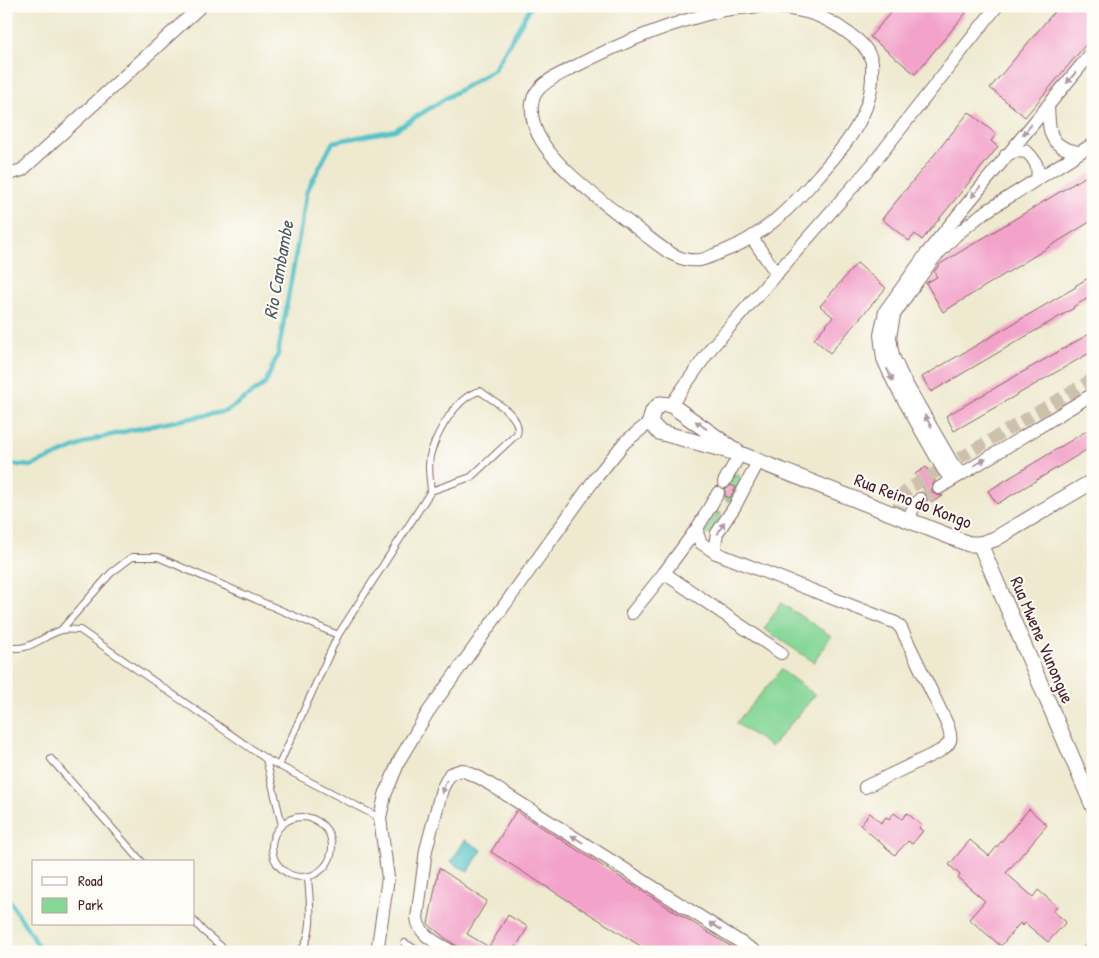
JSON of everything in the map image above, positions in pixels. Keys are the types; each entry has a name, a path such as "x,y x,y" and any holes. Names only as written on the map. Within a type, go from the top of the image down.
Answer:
{"street":[{"path":"6,175 22,170 201,6"},
{"path":"760,6 726,10 682,22 598,54 551,79 537,90 531,107 534,125 541,141 557,162 587,189 666,252 683,258 701,260 734,248 752,238 794,204 845,145 862,116 873,88 872,61 862,43 831,20 802,10 768,6"},
{"path":"377,952 388,878 380,818 385,795 400,759 428,712 594,480 626,442 650,422 653,410 660,404 671,405 712,347 872,165 997,6"},
{"path":"956,477 943,469 894,383 883,359 880,335 885,311 906,280 1006,155 1093,51"},
{"path":"1048,105 1049,130 1052,138 1060,147 1078,152"},
{"path":"956,477 952,463 903,378 893,356 890,338 894,315 934,258 956,235 982,214 1093,144"},
{"path":"1006,155 1016,151 1026,152 1035,160 1039,170 1037,180"},
{"path":"752,238 777,274"},
{"path":"938,488 1093,394"},
{"name":"Rua Reino do Kongo","path":"671,405 740,454"},
{"name":"Rua Reino do Kongo","path":"650,422 659,432 740,454 969,544 980,544 995,539 1093,481"},
{"path":"632,613 664,574 698,527 740,454"},
{"path":"716,553 717,533 735,506 758,462"},
{"path":"719,491 729,506 735,506"},
{"path":"910,522 913,508 920,499"},
{"path":"698,527 697,533 701,543 716,553 896,623 901,628 947,724 951,742 947,748 865,787"},
{"name":"Rua Mwene Vunongue","path":"980,544 1093,806"},
{"path":"664,574 781,653"},
{"path":"452,952 426,935 418,925 417,918 426,850 442,789 450,774 462,770 480,778 756,952"},
{"path":"1089,952 1093,950"}],"lane":[{"path":"279,765 338,635 431,491 429,467 431,453 446,421 462,401 472,393 480,391 515,418 518,426 517,434 471,477 431,491"},
{"path":"6,646 15,650 33,645 61,630 111,573 132,558 158,557 338,635"},
{"path":"61,630 80,630 266,759 380,818"},
{"path":"51,759 140,860"},
{"path":"266,759 282,825"},
{"path":"301,817 311,819 320,824 327,832 332,850 329,860 317,873 298,877 289,875 276,862 272,853 272,843 282,825 291,819 301,817"},
{"path":"300,952 310,927 308,876"},
{"path":"195,921 203,931 228,952"},
{"path":"405,943 420,952"}],"green space":[{"path":"738,474 741,479 732,500 727,501 724,496 733,476"},
{"path":"717,512 720,512 721,515 711,533 705,535 704,532"},
{"path":"781,603 831,636 814,662 764,629"},
{"path":"781,670 815,695 771,747 736,723"}],"water":[{"path":"465,840 482,850 468,872 451,862"}],"building":[{"path":"896,6 957,6 966,13 915,74 870,37"},
{"path":"1059,6 1093,6 1093,36 1025,117 990,88"},
{"path":"969,112 996,134 991,141 998,147 922,240 915,234 909,241 882,219"},
{"path":"1093,172 1093,220 943,312 926,283 937,277 934,272 940,264"},
{"path":"857,263 886,288 830,353 814,339 833,317 820,306"},
{"path":"1093,275 1093,295 931,392 922,377 1076,287"},
{"path":"1089,334 1093,341 1093,351 954,431 946,416"},
{"path":"1093,427 1093,446 997,504 988,491"},
{"path":"926,467 935,481 932,485 932,492 943,496 932,502 915,474"},
{"path":"731,485 736,487 730,498 725,496 725,490"},
{"path":"1029,809 1047,825 1006,873 1033,897 1038,890 1057,906 1053,911 1066,922 1048,942 1025,923 1023,926 1020,923 1001,946 969,919 985,901 958,878 960,875 949,865 970,840 989,856"},
{"path":"516,811 740,952 650,952 491,852"},
{"path":"870,813 881,823 886,817 889,819 894,813 902,819 907,813 921,825 919,828 923,831 912,844 908,841 895,855 860,825"},
{"path":"439,868 487,901 467,934 489,947 508,915 528,927 513,952 466,952 428,924"}],"waterway":[{"name":"Rio Cambambe","path":"6,464 31,466 95,439 227,411 265,384 278,354 307,191 333,142 395,130 494,70 531,6"},
{"name":"Rio Cambambe","path":"6,895 36,942 40,952"}],"tunnel":[{"path":"895,516 903,494 911,487 1093,379"},
{"path":"920,499 939,488"}]}
